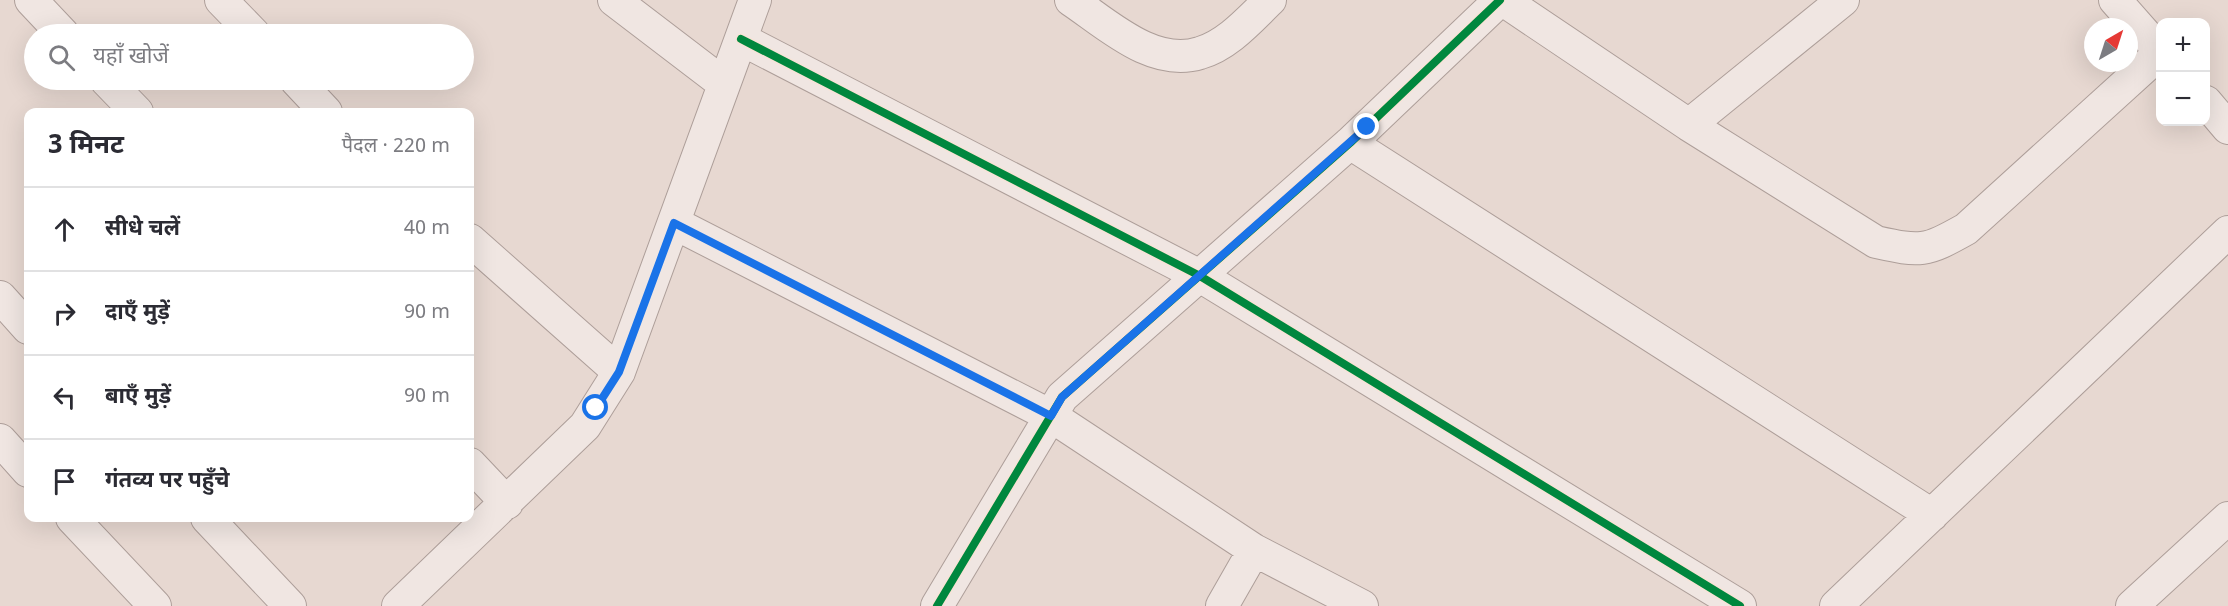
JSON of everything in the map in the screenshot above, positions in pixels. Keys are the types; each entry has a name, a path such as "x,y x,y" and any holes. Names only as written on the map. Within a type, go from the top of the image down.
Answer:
{"street":[{"path":"31,0 54,24"},
{"path":"221,0 244,24"},
{"path":"614,0 724,84"},
{"path":"398,606 585,426 619,372 755,0"},
{"path":"1071,0 1140,46 1171,56 1200,53 1232,35 1270,0"},
{"path":"937,606 1062,397 1350,143 1502,0 1689,124 1876,242 1909,249 1933,247 1966,229 2156,56"},
{"path":"1689,124 1843,0"},
{"path":"2115,0 2156,47"},
{"path":"741,39 1200,276 1740,606"},
{"path":"116,90 133,108"},
{"path":"305,90 322,108"},
{"path":"2210,108 2228,128"},
{"path":"1350,143 1932,514"},
{"path":"674,223 1051,416 1254,550 1362,606"},
{"path":"1836,606 2228,232"},
{"path":"474,244 619,372"},
{"path":"0,297 24,324"},
{"path":"0,440 24,467"},
{"path":"474,468 507,503"},
{"path":"2132,606 2228,518"},
{"path":"76,522 155,606"},
{"path":"211,522 290,606"},
{"path":"1222,606 1254,550"}],"cycle path":[{"path":"937,606 1062,397 1350,143 1500,0"},
{"path":"741,39 1200,276 1740,606"}],"route":[{"path":"596,408 619,372 674,223 1051,416 1062,397 1367,127"}]}
